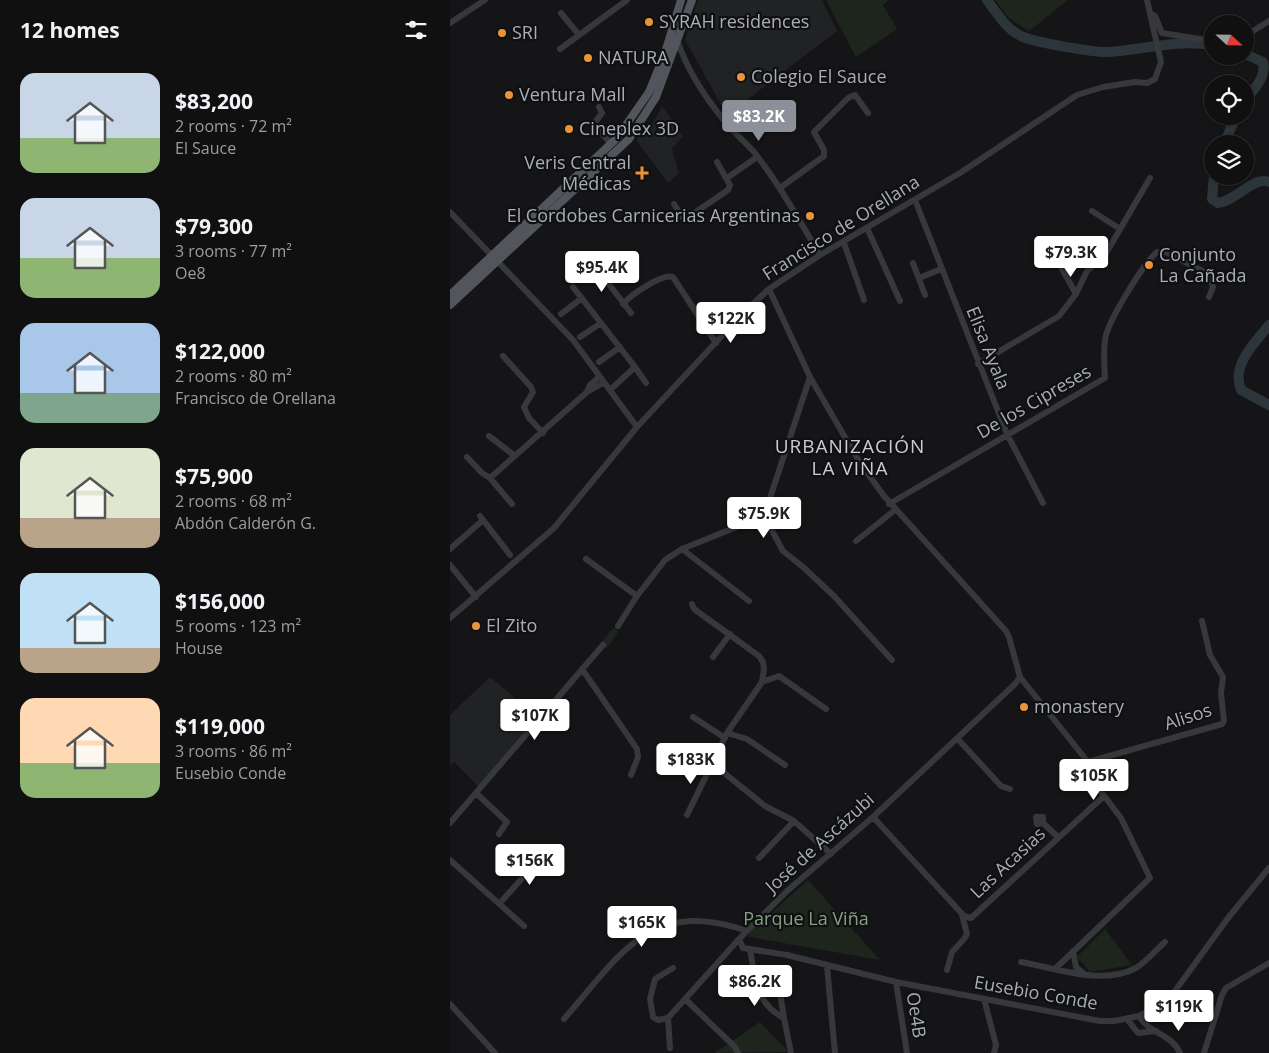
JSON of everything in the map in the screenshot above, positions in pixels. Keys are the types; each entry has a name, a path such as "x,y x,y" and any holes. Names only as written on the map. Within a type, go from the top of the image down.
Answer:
{"main road":[{"path":"450,295 495,258 628,139 656,97 692,0"},
{"path":"450,306 495,258 611,144 633,117 649,92 680,2"}],"street":[{"path":"450,23 485,0"},
{"path":"560,49 627,0"},
{"path":"1147,0 1150,12 1155,16 1162,33 1204,40"},
{"name":"Francisco de Orellana","path":"450,618 554,528 637,427 769,289 820,255 844,243 915,200 1077,95 1107,86 1150,82 1160,70 1160,57 1150,12"},
{"path":"561,13 579,35"},
{"path":"1254,30 1269,21"},
{"path":"677,40 682,55 699,85 723,119 757,157 780,188 820,255"},
{"path":"780,188 824,156 824,150 814,132 848,98 855,95 858,97 868,113"},
{"path":"599,108 602,113 594,124 611,144"},
{"path":"727,178 757,157"},
{"path":"674,204 682,217 687,218 728,190 730,185 727,178 716,162"},
{"path":"978,364 1059,316 1076,294 1087,271 1105,254 1150,178"},
{"name":"Elisa Ayala","path":"915,200 1007,434 1043,503"},
{"path":"1092,211 1120,228"},
{"path":"450,212 573,340 637,427"},
{"path":"867,228 900,300"},
{"path":"1049,241 1050,249 1076,294"},
{"path":"844,243 864,300"},
{"name":"De los Cipreses","path":"889,504 1105,378 1105,342 1109,325 1140,274 1158,252 1166,252 1208,274 1213,286 1209,297"},
{"path":"913,263 925,295"},
{"path":"919,278 941,269"},
{"path":"599,271 631,313"},
{"path":"623,304 632,296 663,278 673,278 716,343"},
{"path":"573,287 646,382"},
{"path":"769,289 810,376 860,463 889,504 1006,631 1020,677 1088,762 1084,767 1085,771 1121,818 1150,878 1056,968"},
{"path":"561,314 582,298"},
{"path":"580,337 601,323"},
{"path":"599,362 620,347"},
{"path":"503,356 531,387 533,392 524,407 529,418 543,433"},
{"path":"610,390 635,367"},
{"path":"810,376 764,516 783,551 834,596 892,660"},
{"path":"490,478 601,380"},
{"path":"489,436 515,456"},
{"path":"467,457 482,473 490,478 512,504"},
{"path":"856,540 895,510"},
{"path":"618,626 637,596 665,560 682,549 764,516"},
{"path":"450,549 482,518 510,555"},
{"path":"682,549 749,601"},
{"path":"586,559 637,596"},
{"path":"450,565 476,597"},
{"path":"687,815 726,735 762,682 764,662 730,634 694,609 692,604"},
{"name":"Alisos","path":"1088,762 1222,724 1224,721 1221,693 1223,677 1210,655 1202,620"},
{"path":"713,657 730,634"},
{"path":"450,823 603,645"},
{"path":"582,670 637,749 638,757 631,775"},
{"path":"762,682 779,676 826,709"},
{"name":"José de Ascázubi","path":"668,1018 739,939 787,891 873,817 1020,677"},
{"path":"693,717 726,735 747,738 784,765"},
{"path":"957,738 1001,786 1010,788"},
{"path":"713,764 765,806 794,822 831,854"},
{"path":"476,793 507,822 499,834"},
{"name":"Las Acasias","path":"873,817 962,915 970,918 1104,796"},
{"path":"759,858 794,822"},
{"path":"1043,823 1058,837"},
{"path":"500,903 544,854"},
{"path":"450,860 524,926"},
{"name":"Eusebio Conde","path":"750,950 787,955 896,982 1100,1021 1127,1019 1138,1016 1167,1002 1176,993 1228,918 1269,868"},
{"path":"948,970 952,952 964,940 967,934 962,915"},
{"path":"564,1019 627,948 653,930 678,922 696,921 724,924 747,931"},
{"path":"739,939 740,945 750,950 759,991 767,1007 784,1018"},
{"path":"1021,962 1085,974 1116,975 1137,967 1165,942"},
{"path":"1073,951 1076,967 1085,974"},
{"path":"1204,1053 1217,1005 1226,988 1269,963"},
{"path":"827,966 836,1053"},
{"path":"670,1048 668,1018 658,1020 653,1017 650,999 655,979 674,968"},
{"path":"778,980 791,1053"},
{"name":"Oe4B","path":"896,982 906,1053"},
{"path":"685,999 735,1047 738,1053"},
{"path":"984,999 996,1046 994,1053"},
{"path":"450,1004 495,1053"},
{"path":"1138,1016 1144,1025 1175,1043 1180,1053"},
{"path":"1127,1019 1138,1033 1156,1031"}],"shaded area":[{"name":"Colegio El Sauce","path":"698,0 822,0 837,31 727,115 685,40"},
{"path":"662,106 683,136 672,149 679,173 668,183 636,140 653,123"},
{"path":"490,677 537,717 479,787 454,762 450,765 450,715"}],"green space":[{"path":"826,0 889,0 883,5 897,29 856,57"},
{"path":"995,0 1068,0 1029,31 1009,18"},
{"path":"614,627 618,632 606,649 601,643"},
{"name":"Parque La Viña","path":"808,880 880,960 749,937 749,933"},
{"path":"1105,929 1132,965 1090,972 1077,957"},
{"path":"760,1022 789,1052 716,1053 716,1052"}],"waterway":[{"path":"987,0 1002,20 1016,33 1050,44 1109,52 1174,44 1204,44"},
{"path":"1254,58 1263,62 1264,68 1261,78 1254,89"},
{"path":"1228,135 1232,125"},
{"path":"1254,184 1263,181 1269,182"},
{"path":"1213,185 1212,199 1218,203 1231,198 1251,185"},
{"path":"1269,325 1251,347 1239,372 1241,390 1269,405"}],"place":[{"name":"SYRAH residences","path":"649,22"},
{"name":"SRI","path":"502,33"},
{"name":"NATURA","path":"588,58"},
{"name":"Colegio El Sauce","path":"741,77"},
{"name":"Ventura Mall","path":"509,95"},
{"name":"Cineplex 3D","path":"569,129"},
{"name":"Veris Central Médicas","path":"642,173"},
{"name":"El Cordobes Carnicerias Argentinas","path":"810,216"},
{"name":"Conjunto La Cañada","path":"1149,265"},
{"name":"El Zito","path":"476,626"},
{"name":"monastery","path":"1024,707"}],"district":[{"name":"URBANIZACIÓN LA VIÑA","path":"850,457"}]}
